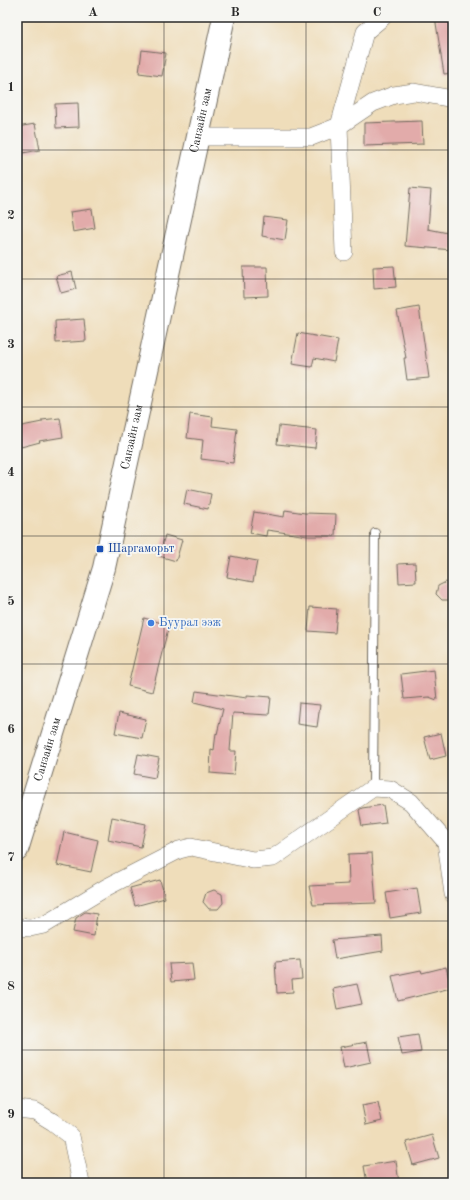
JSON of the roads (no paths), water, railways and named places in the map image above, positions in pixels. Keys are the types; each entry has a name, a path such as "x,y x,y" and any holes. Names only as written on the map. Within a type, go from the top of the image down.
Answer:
{"main road":[{"name":"Санзайн зам","path":"17,850 104,568 224,17"}],"street":[{"path":"344,252 339,126 365,32 383,17"},
{"path":"197,137 311,138 339,126 373,103 394,95 414,92 453,100"},
{"path":"17,927 30,928 44,925 107,887 185,848 191,847 253,860 273,858 373,788 390,789 412,802 446,842 453,894"},
{"path":"17,1109 35,1111 53,1122 71,1136 81,1183"}],"lane":[{"path":"373,788 375,533"}],"place":[{"name":"Шаргаморьт","path":"100,549"},
{"name":"Буурал ээж","path":"151,623"}]}
